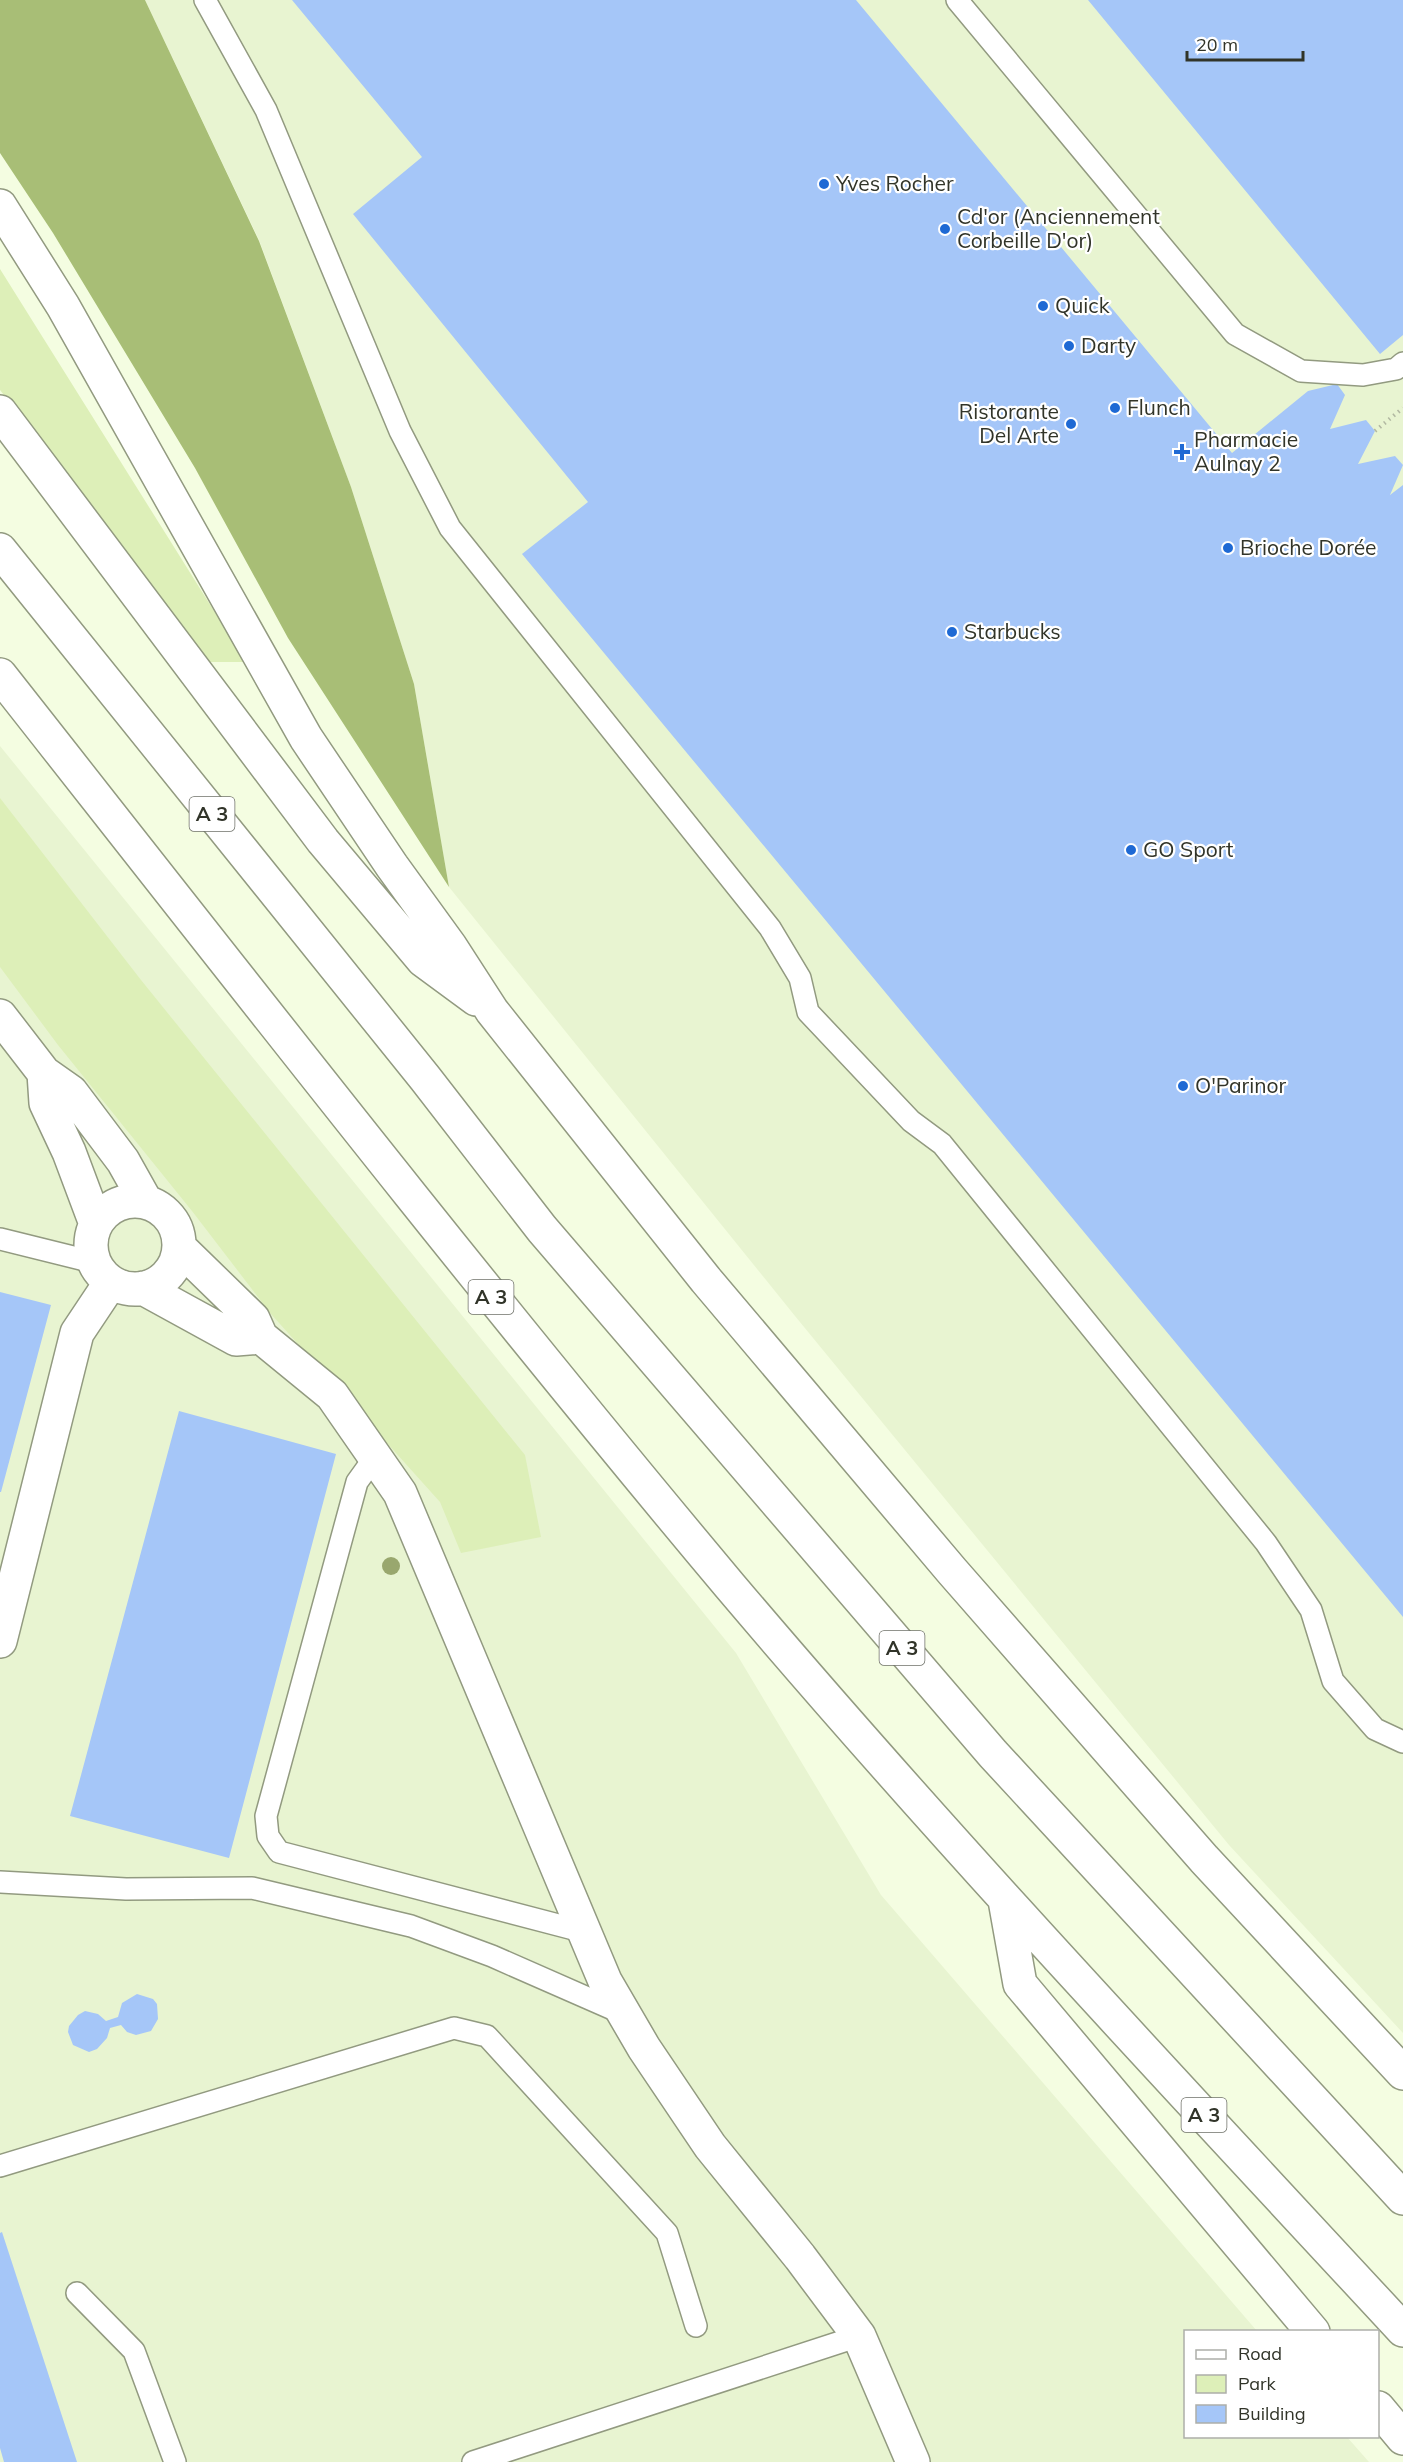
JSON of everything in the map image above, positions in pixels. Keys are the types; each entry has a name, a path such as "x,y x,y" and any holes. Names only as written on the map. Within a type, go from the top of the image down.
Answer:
{"main road":[{"path":"0,206 63,306 306,738 392,866 450,946 492,1011 706,1281 951,1571 1204,1859 1403,2073"},
{"path":"0,412 323,841 423,960 492,1011"},
{"name":"A 3","path":"0,550 418,1069 542,1229 993,1754 1403,2198"},
{"name":"A 3","path":"0,675 462,1262 733,1588 1005,1900 1403,2330"},
{"path":"0,1016 44,1073 71,1092 123,1161 146,1202"},
{"path":"44,1073 46,1103 69,1152 96,1224"},
{"path":"0,1641 77,1333 102,1272 91,1236 104,1212 117,1204 131,1200 146,1202 160,1208 171,1218 177,1232 179,1247 176,1261 168,1274 156,1283 143,1288 131,1289 102,1272"},
{"path":"179,1247 253,1319 261,1337 332,1395 400,1493 604,1980 644,2048 710,2146 800,2257 859,2336 913,2462"},
{"path":"143,1288 236,1339 261,1337"},
{"path":"1005,1900 1020,1984 1312,2330"},
{"path":"1379,2410 1403,2438"}],"lane":[{"path":"205,0 266,110 400,431 450,528 770,928 800,978 808,1012 911,1121 942,1144 1266,1543 1311,1610 1333,1681 1375,1729 1403,1742"},
{"path":"957,0 1235,334 1301,371 1363,375 1395,369 1403,363"},
{"path":"0,1239 102,1272"},
{"path":"375,1457 357,1482 266,1816 268,1836 279,1852 585,1932"},
{"path":"0,1882 126,1890 252,1888 411,1926 492,1956 624,2014"},
{"path":"0,2166 454,2028 487,2036 667,2233 696,2326"},
{"path":"77,2293 134,2351 175,2462"},
{"path":"473,2462 859,2336"}],"path":[{"path":"1375,430 1403,408"}],"shaded area":[{"path":"145,0 1403,0 1403,2033 1229,1845 795,1316 449,887 414,684 351,487 259,240"},
{"path":"0,746 736,1653 881,1895 1256,2330 1184,2330 1184,2438 1348,2438 1369,2462 0,2462"}],"green space":[{"path":"0,0 145,0 259,241 351,487 414,684 449,887 288,638 195,468 53,233 0,153"},
{"path":"0,269 246,662 210,662 0,390"},
{"path":"0,798 141,980 525,1455 541,1537 461,1553 440,1502 271,1314 192,1211 58,1045 0,967"}],"building":[{"name":"O'Parinor","path":"292,0 856,0 1232,453 1308,391 1337,384 1345,395 1330,429 1366,420 1375,431 1358,464 1395,456 1403,465 1390,495 1403,485 1403,1617 522,554 588,502 353,214 422,157"},
{"path":"1088,0 1403,0 1403,335 1380,354"},
{"path":"0,1292 51,1305 1,1492 0,1492"},
{"path":"179,1411 336,1454 229,1858 70,1816"},
{"path":"137,1994 153,1999 157,2004 158,2019 151,2031 136,2035 127,2032 121,2025 110,2028 107,2038 97,2049 89,2052 73,2045 68,2032 69,2026 78,2015 85,2011 98,2014 106,2021 118,2017 122,2003"},
{"path":"2,2232 77,2462 4,2462 0,2448 0,2233"}],"place":[{"name":"Yves Rocher","path":"824,184"},
{"name":"Cd'or (Anciennement Corbeille D'or)","path":"945,229"},
{"name":"Quick","path":"1043,306"},
{"name":"Darty","path":"1069,346"},
{"name":"Flunch","path":"1115,408"},
{"name":"Ristorante Del Arte","path":"1071,424"},
{"name":"Pharmacie Aulnay 2","path":"1182,452"},
{"name":"Brioche Dorée","path":"1228,548"},
{"name":"Starbucks","path":"952,632"},
{"name":"GO Sport","path":"1131,850"},
{"name":"O'Parinor","path":"1183,1086"}]}
